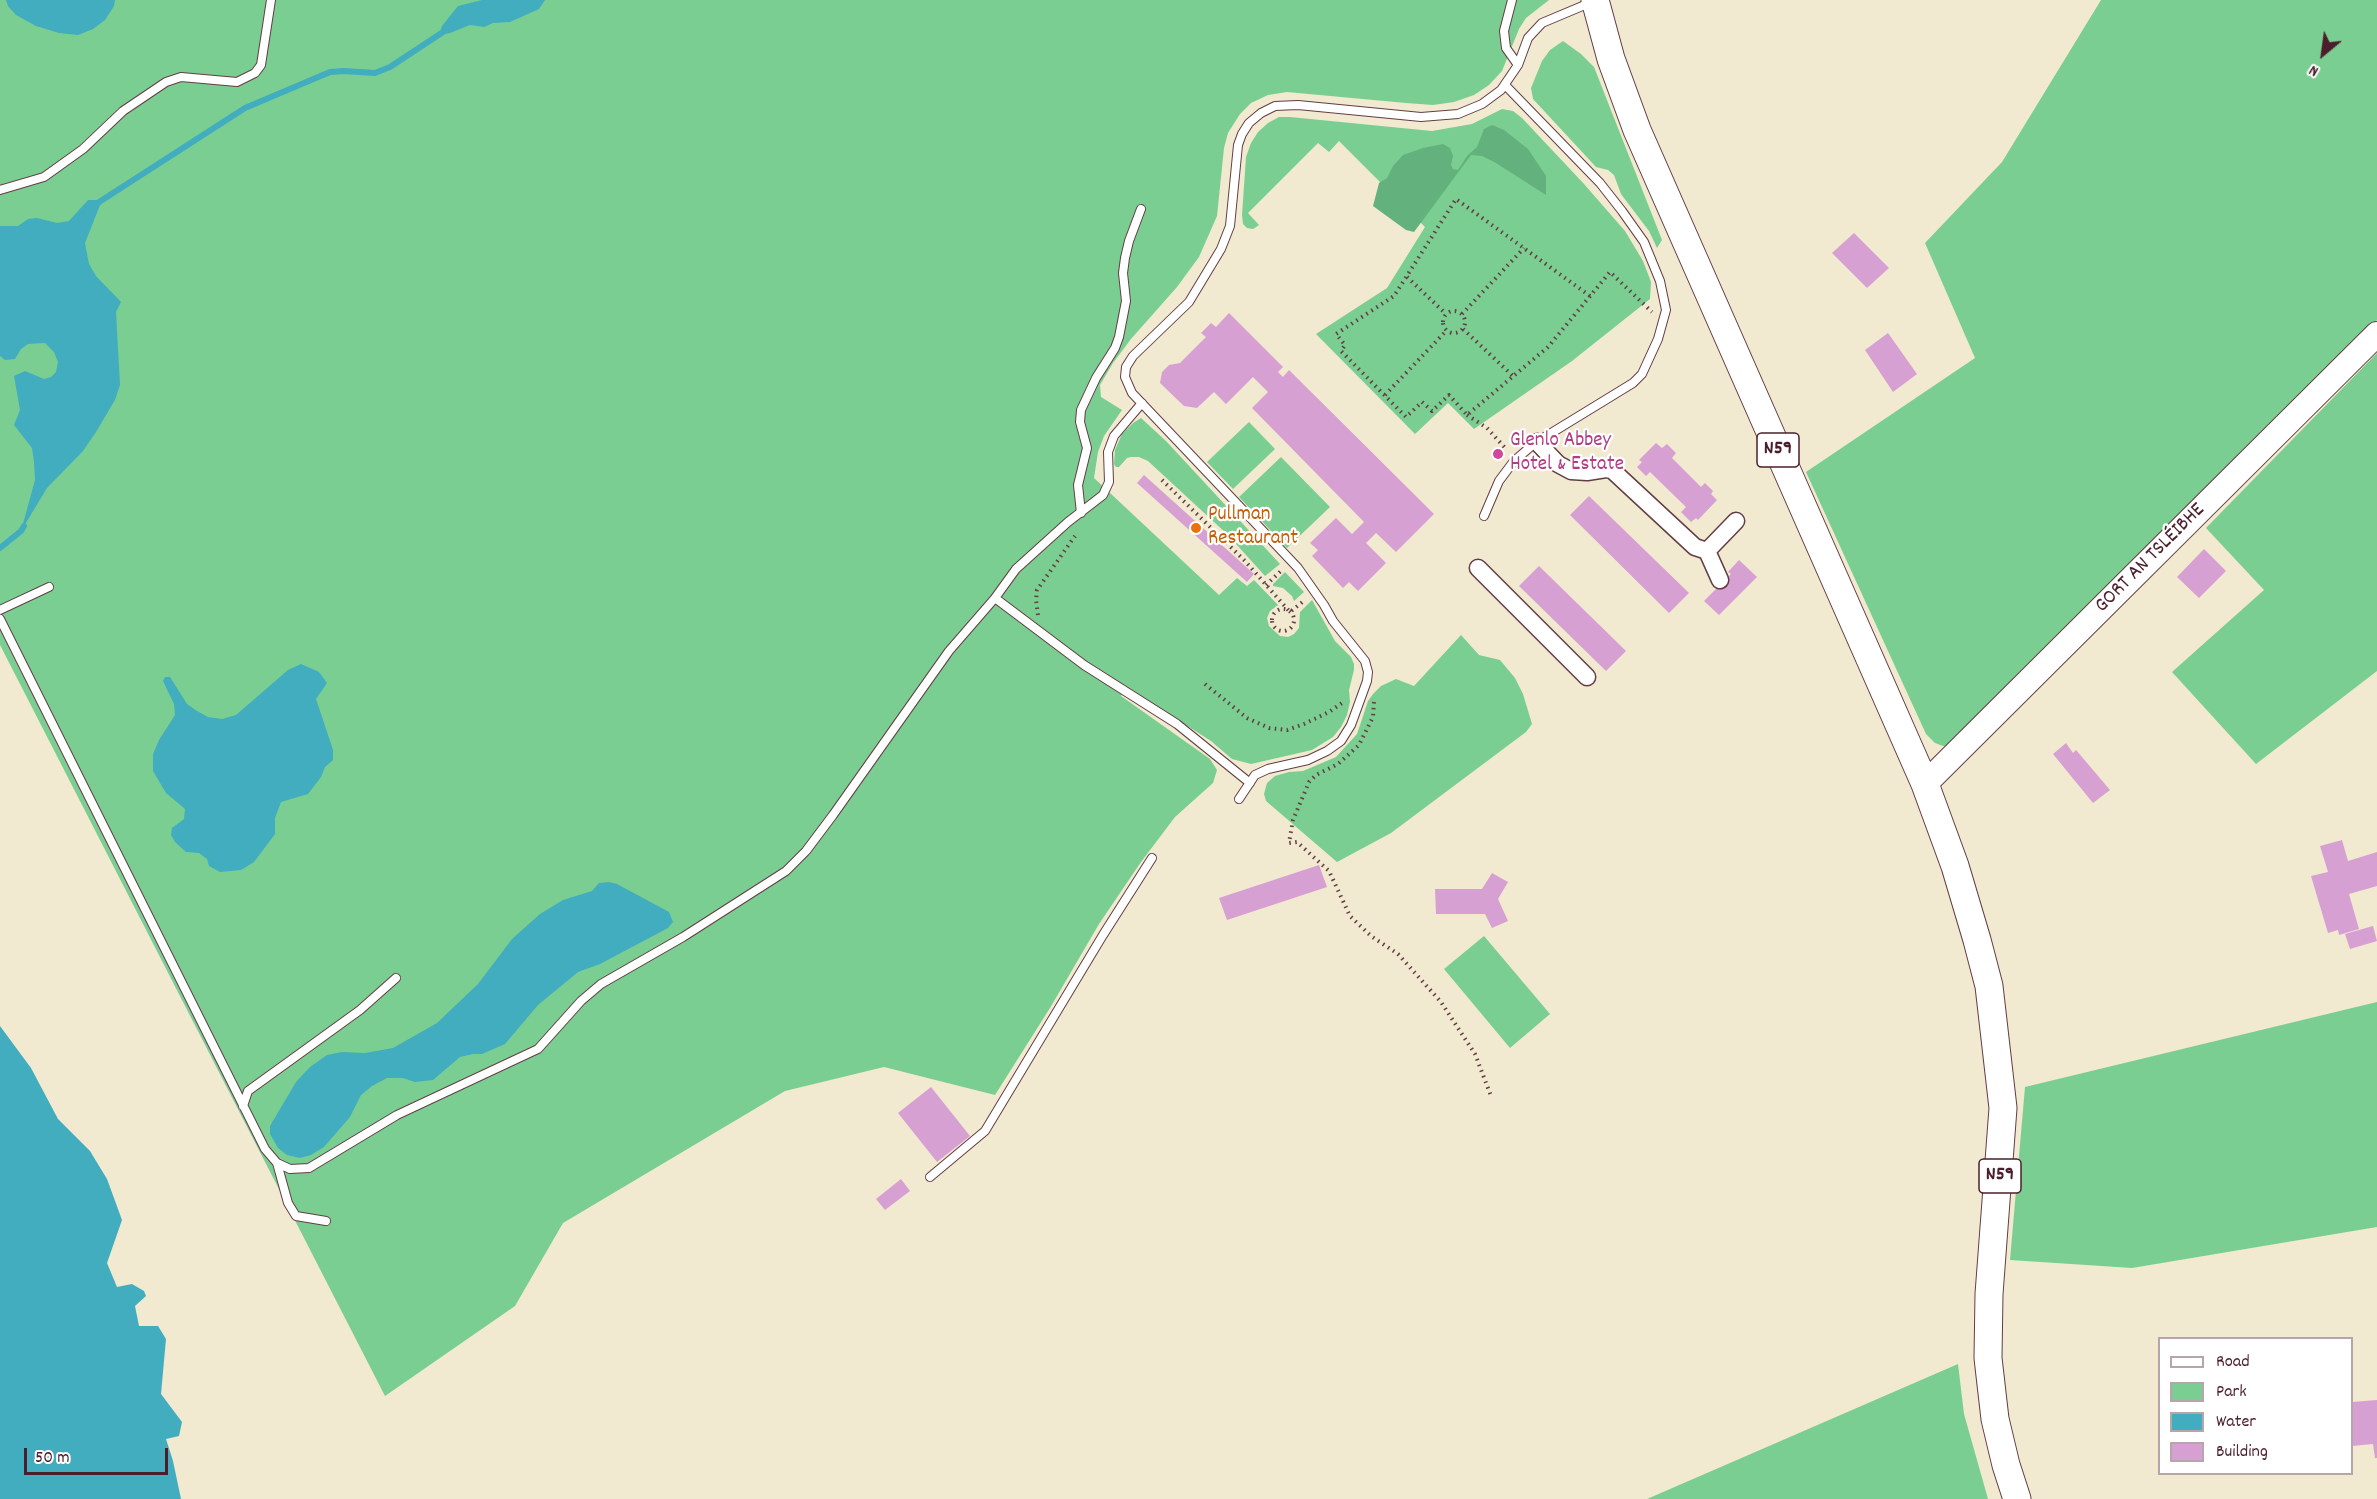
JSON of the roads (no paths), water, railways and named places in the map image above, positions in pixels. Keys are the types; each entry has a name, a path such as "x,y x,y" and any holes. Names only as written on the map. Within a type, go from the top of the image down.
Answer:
{"main road":[{"name":"N59","path":"1595,0 1611,59 1645,149 1925,784 1955,866 1977,940 1989,986 2004,1108 1989,1294 1988,1358 1995,1419 2017,1499"}],"street":[{"name":"GORT AN TSLÉIBHE","path":"1925,784 2377,334"},
{"path":"1537,442 1558,464 1571,471 1612,470 1695,547 1707,551 1720,580"},
{"path":"1707,551 1736,521"},
{"path":"1479,568 1587,677"}],"lane":[{"path":"0,190 44,177 83,149 123,111 166,82 181,78 226,82 247,79 261,65 271,0"},
{"path":"1512,0 1504,31 1506,48 1518,65"},
{"path":"1239,799 1255,775 1268,769 1308,759 1327,751 1341,741 1351,725 1368,672 1365,661 1333,621 1315,592 1291,561 1132,393 1125,377 1126,367 1133,356 1189,302 1221,249 1230,226 1238,145 1242,134 1255,118 1275,106 1298,105 1438,117 1458,114 1482,104 1501,90 1518,65 1528,38 1542,23 1595,0"},
{"path":"1484,516 1499,481 1516,460 1537,442 1633,383 1650,359 1666,310 1660,281 1644,242 1622,211 1600,183 1505,85"},
{"path":"1081,513 1078,484 1087,448 1080,422 1081,410 1096,378 1116,348 1126,301 1123,273 1125,258 1141,209"},
{"path":"0,619 265,1149 277,1163 290,1169 309,1168 397,1115 538,1049 581,1001 601,984 683,938 786,871 806,851 950,651 995,598 1016,569 1068,522 1103,495 1109,482 1108,452 1114,436 1142,403"},
{"path":"0,610 49,587"},
{"path":"995,598 1084,665 1177,724 1250,783"},
{"path":"930,1177 985,1131 1152,858"},
{"path":"243,1106 248,1091 360,1010 396,978"},
{"path":"277,1163 288,1203 296,1216 326,1221"}],"water":[{"path":"6,0 115,0 105,20 93,29 78,35 59,33 36,26 16,15"},
{"path":"482,0 545,0 539,9 510,22 493,23 484,27 470,25 439,35 442,26 458,6"},
{"path":"88,200 102,200 85,243 89,264 96,276 121,302 116,312 120,385 115,400 96,432 83,451 47,488 21,531 35,480 32,448 14,425 20,410 14,376 25,371 44,379 51,377 56,372 58,362 54,352 45,343 28,344 21,349 15,359 5,360 0,356 0,226 18,226 28,219 37,218 57,223 69,221"},
{"path":"301,664 319,672 327,683 316,699 333,750 333,760 325,767 321,777 308,794 281,802 275,818 275,834 254,862 241,870 220,872 209,866 207,859 199,853 186,852 171,835 172,828 184,819 185,809 166,793 153,771 153,754 175,715 174,704 163,681 165,677 170,677 187,704 208,717 222,719 236,715 288,670"},
{"path":"609,882 669,912 673,922 668,928 600,964 578,972 538,1005 505,1044 482,1054 460,1057 433,1080 415,1082 403,1078 387,1078 372,1086 361,1095 350,1117 324,1147 311,1155 300,1158 287,1155 278,1148 270,1134 270,1126 296,1082 310,1067 327,1055 342,1052 365,1053 393,1048 437,1023 478,984 512,939 540,914 563,900 592,891 599,883"},
{"path":"0,1026 31,1068 58,1119 90,1151 107,1179 122,1220 107,1263 117,1287 132,1284 144,1291 146,1296 135,1306 139,1326 158,1326 166,1339 161,1394 182,1422 179,1436 166,1439 181,1499 0,1499"}],"waterway":[{"path":"96,204 245,108 330,72 375,73 390,67 443,32"},
{"path":"0,548 24,526"}],"place":[{"name":"Glenlo Abbey Hotel & Estate","path":"1498,454"},
{"name":"Pullman Restaurant","path":"1196,528"}]}
